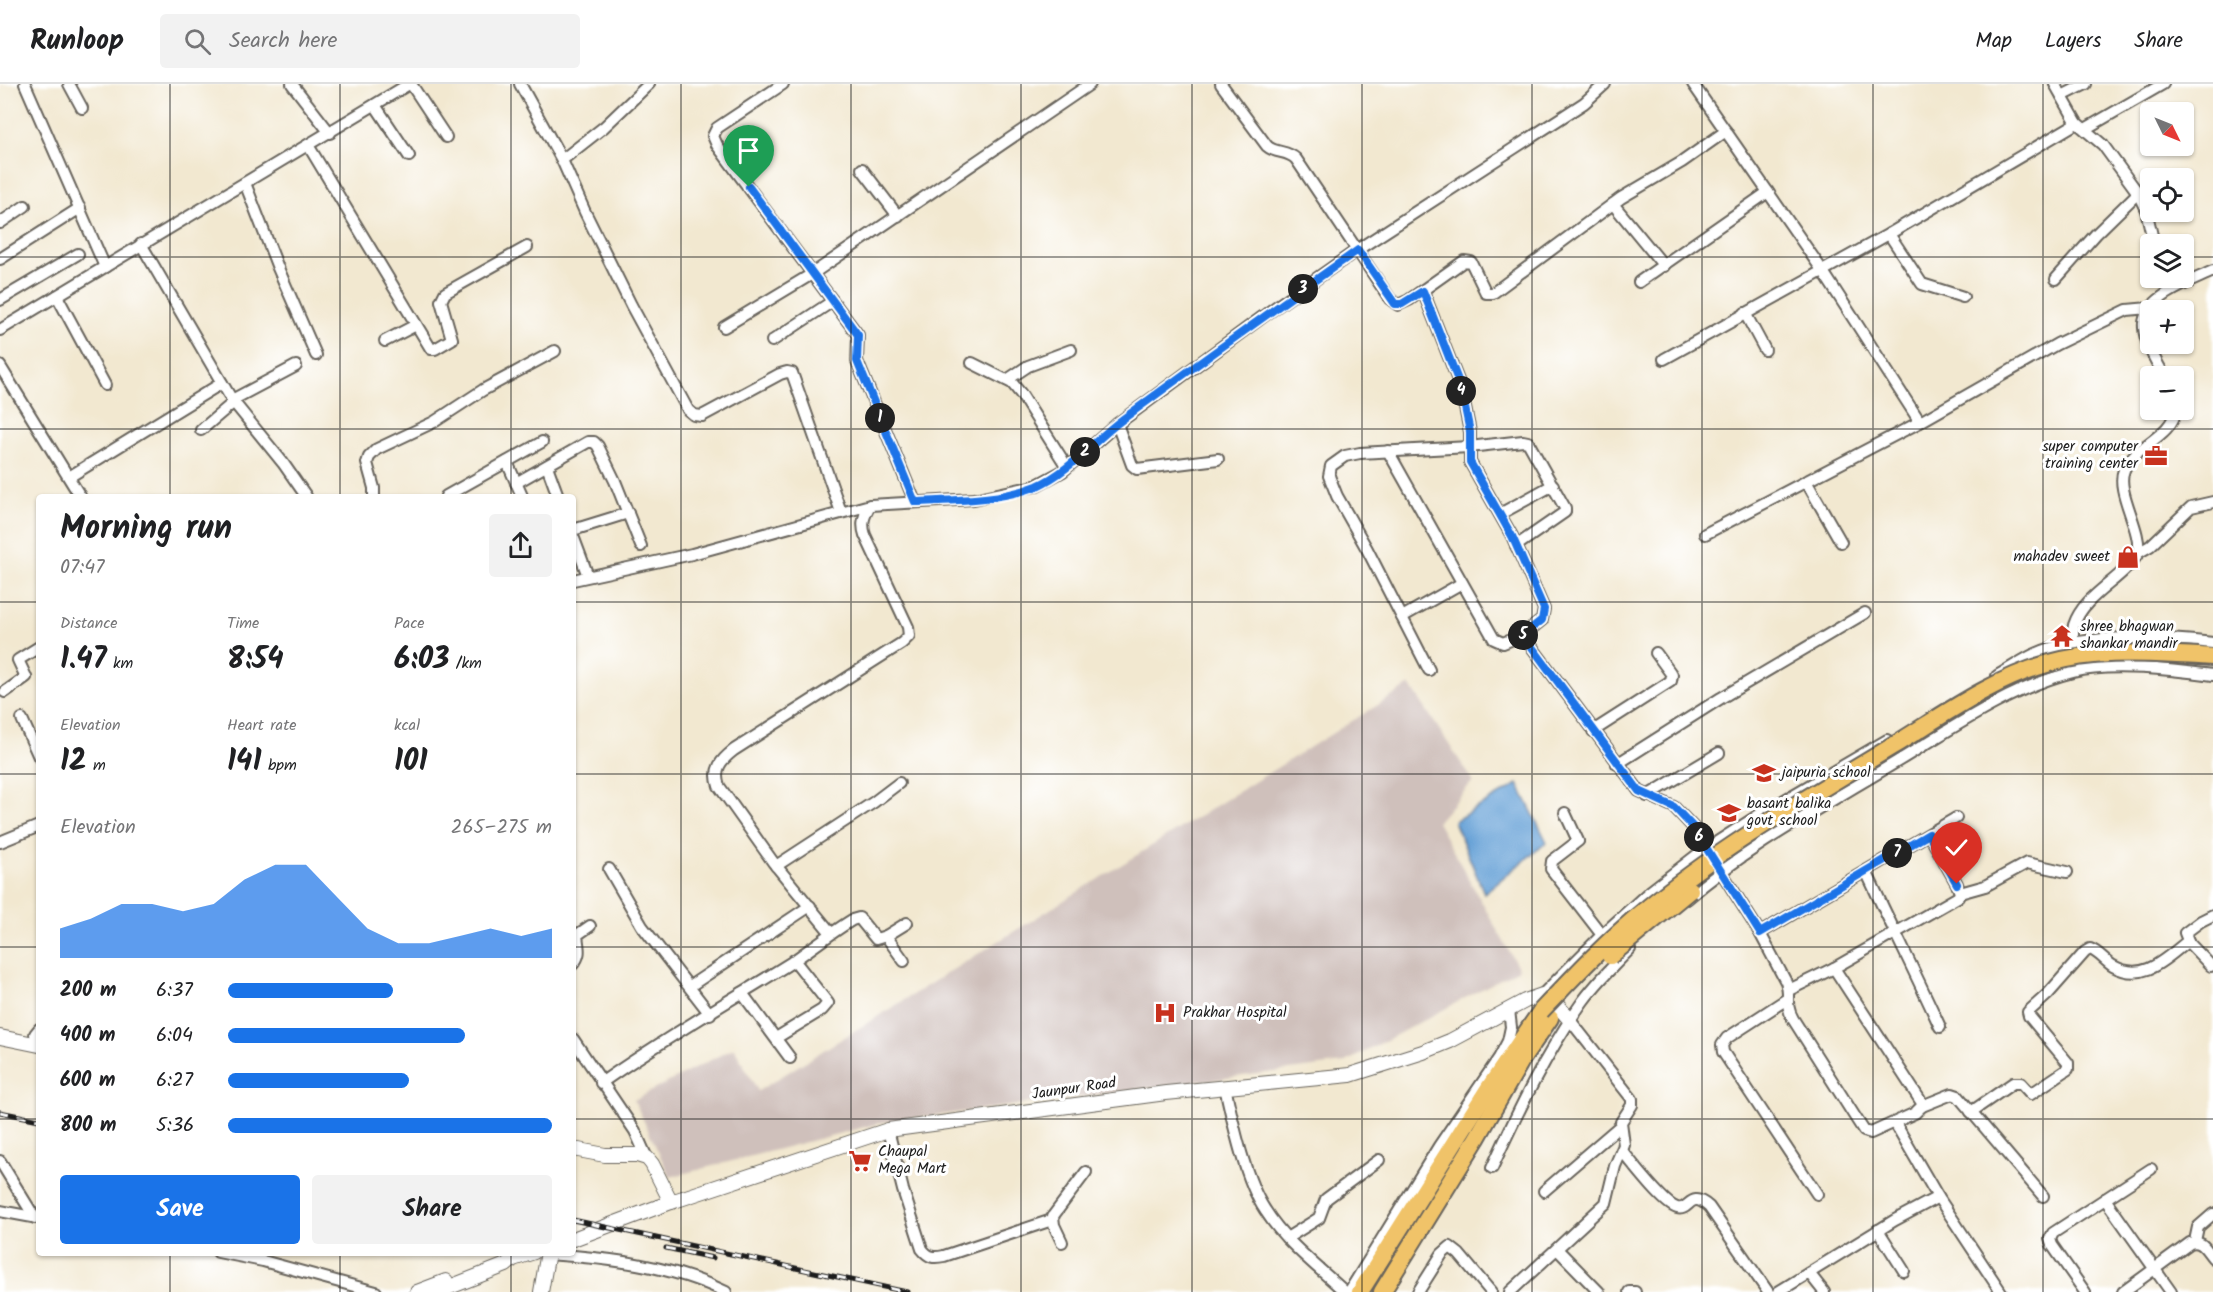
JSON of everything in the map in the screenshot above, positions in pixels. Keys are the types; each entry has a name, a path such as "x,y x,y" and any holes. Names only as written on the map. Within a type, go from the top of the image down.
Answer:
{"highway":[{"path":"1360,1292 1488,1089 1545,1008 1567,998 1622,945 1704,879 1774,831 1987,700 2016,685 2082,665 2208,665"},
{"path":"1382,1292 1477,1138 1516,1068 1545,1008"}],"street":[{"path":"25,84 105,267"},
{"path":"69,84 82,108"},
{"path":"292,84 330,133"},
{"path":"0,330 410,84 446,137"},
{"path":"520,84 562,160 631,305 688,410 694,415 702,416 780,375 792,373 841,512"},
{"path":"562,160 604,127 649,84"},
{"path":"783,84 717,128 713,136 717,145 858,335 857,361 915,502"},
{"path":"724,327 812,274 1090,84"},
{"path":"1221,84 1267,146 1276,152 1291,154 1296,159 1326,207 1395,304 1402,304 1423,291 1464,261 1471,262 1486,293 1493,293 1612,204 1682,162 1726,131"},
{"path":"576,579 692,554 870,505 974,499 1011,493 1035,486 1067,467 1117,424 1276,307 1358,250 1584,103 1605,84"},
{"path":"1693,84 1822,270 1920,422"},
{"path":"2055,84 2081,126 2113,157 2138,193 2146,210 2152,234"},
{"path":"2062,96 2086,84"},
{"path":"1664,359 2081,126 2163,84"},
{"path":"375,105 409,156"},
{"path":"308,145 431,349 450,342 452,336 441,301 445,293 527,247"},
{"path":"862,169 898,216"},
{"path":"245,183 278,268 316,355"},
{"path":"1639,282 1768,192"},
{"path":"2056,279 2096,234 2138,193"},
{"path":"1612,204 1664,266"},
{"path":"0,223 26,206"},
{"path":"0,259 80,208"},
{"path":"1888,234 1922,284 1963,297"},
{"path":"141,244 233,401 305,494"},
{"path":"0,300 78,254"},
{"path":"2159,300 2170,291 2213,271"},
{"path":"1388,451 1494,639 1503,643 1523,635 1542,620 1544,609 1516,546 1470,462 1470,432 1461,388 1423,291"},
{"path":"57,296 105,385"},
{"path":"772,341 833,301"},
{"path":"1705,534 1920,422 1986,383 2106,320 2127,310 2140,309"},
{"path":"1746,314 1766,350"},
{"path":"385,341 416,325"},
{"path":"1007,380 1028,366 1071,350"},
{"path":"374,494 367,463 372,453 434,422 483,390 555,351"},
{"path":"972,363 1007,380 1021,394 1067,467"},
{"path":"0,366 79,494"},
{"path":"201,430 233,401 296,366"},
{"path":"69,477 222,383"},
{"path":"2138,553 2138,539 2123,484 2124,469 2171,420"},
{"path":"1117,424 1132,465 1137,469 1218,459"},
{"path":"450,494 542,442"},
{"path":"516,483 588,442 594,442 615,481 641,546"},
{"path":"1429,670 1337,496 1329,476 1331,466 1345,456 1360,453 1528,442 1553,485 1565,512 1516,546"},
{"path":"507,462 521,494"},
{"path":"547,466 557,494"},
{"path":"1806,481 1841,542"},
{"path":"1500,514 1553,485"},
{"path":"2075,671 2074,624 2089,603 2138,553 2150,546 2187,511 2197,505 2213,502"},
{"path":"831,933 776,866 719,786 716,777 717,767 734,750 902,643 909,636 908,627 862,526 870,505"},
{"path":"576,529 628,513"},
{"path":"576,544 588,576"},
{"path":"1402,617 1462,583"},
{"path":"1617,764 1721,698 1865,613"},
{"path":"1523,635 1639,791 1666,802 1682,814 1707,849 1760,933 1788,994 1793,1019 1864,1131 1871,1133 1915,1113 1922,1106 1955,1094 1962,1099 1971,1113 2043,1196"},
{"path":"1545,1008 1602,935 1648,893 1707,849 1769,809 2034,655 2073,642 2117,639 2213,643"},
{"path":"5,692 26,677 18,660 36,649"},
{"path":"1593,730 1671,681 1672,675 1656,653"},
{"path":"1492,1168 1534,1080 1570,1020 1604,975 1636,943 1690,896 1722,872 1774,836 1983,710 2033,684 2075,671 2116,668 2185,671 2208,665"},
{"path":"22,719 36,750"},
{"path":"1647,796 1719,753"},
{"path":"776,866 899,783"},
{"path":"1565,813 1578,841 1552,861 1551,869 1602,935"},
{"path":"1760,933 1956,818"},
{"path":"0,842 36,826"},
{"path":"1929,834 1960,893"},
{"path":"1817,1194 1723,1052 1722,1045 1726,1038 1788,994 1953,900 1960,893 1985,886 2027,863 2067,872"},
{"path":"609,869 642,926 710,1014"},
{"path":"1866,871 1894,932 1908,955 1940,1027"},
{"path":"690,986 810,906"},
{"path":"2211,966 2188,941 2185,933 2213,915"},
{"path":"601,1083 652,1047 710,1014 856,918 876,939 886,936 907,923"},
{"path":"576,961 580,951 577,935 590,926"},
{"path":"886,936 904,961"},
{"path":"1971,1113 2013,1083 2020,1083 2031,1094 2068,1069 2068,1064 2028,1012 2048,994 2085,952 2095,951 2107,962 2120,969 2139,972 2154,968 2188,941"},
{"path":"776,1038 822,1011 828,1003 794,960"},
{"path":"1834,968 1922,1106"},
{"path":"742,993 789,1058"},
{"name":"Jaunpur Road","path":"576,1238 671,1202 888,1130 1166,1093 1350,1075 1450,1041 1533,997 1545,1008"},
{"path":"1510,1292 1606,1203 1615,1166 1624,1145 1622,1117 1632,1105 1632,1099 1550,997 1545,1008"},
{"path":"1225,1087 1252,1185 1263,1208 1287,1238 1347,1292 1439,1146 1499,1058 1508,1041 1511,1027 1509,1010"},
{"path":"0,1037 36,1045"},
{"path":"576,1044 635,1131 671,1202"},
{"path":"1895,1123 1938,1197 2001,1292"},
{"path":"1544,1191 1621,1125"},
{"path":"888,1130 903,1190 922,1249 934,1258 1052,1220 1086,1172"},
{"path":"576,1150 605,1155 631,1155 647,1158"},
{"path":"1622,1151 1653,1188 1676,1208 1682,1208 1696,1199 1709,1207 1768,1292"},
{"path":"1287,1238 1319,1218 1326,1199 1379,1160"},
{"path":"0,1161 36,1216"},
{"path":"2085,1292 2050,1239 2059,1228 2151,1169"},
{"path":"1778,1292 1878,1230 1938,1197"},
{"path":"2105,1199 2171,1292"},
{"path":"0,1211 36,1218"},
{"path":"2195,1241 2198,1227 2213,1214"},
{"path":"1052,1220 1062,1242"},
{"path":"1878,1230 1904,1271"},
{"path":"2123,1292 2195,1241 2201,1243 2213,1258"},
{"path":"1418,1292 1442,1254 1450,1247 1459,1254 1491,1292"},
{"path":"1557,1249 1599,1292"},
{"path":"238,1256 376,1292"},
{"path":"417,1292 504,1258 528,1256"},
{"path":"541,1292 543,1256"},
{"path":"576,1256 660,1268 726,1292"},
{"path":"437,1292 506,1265 513,1259"},
{"path":"1809,1273 1824,1292"},
{"path":"1629,1292 1635,1292"}],"shaded area":[{"path":"1410,685 1473,781 1437,822 1519,969 1344,1063 884,1122 670,1177 634,1100 734,1048 758,1091"}],"water":[{"path":"1518,784 1547,842 1484,893 1454,821"}],"railway":[{"path":"0,1112 36,1119"},
{"path":"576,1221 907,1292"},
{"path":"666,1248 713,1258"}],"place":[{"name":"super computer training center","path":"2156,456"},
{"name":"mahadev sweet","path":"2128,557"},
{"name":"shree bhagwan shankar mandir","path":"2062,636"},
{"name":"jaipuria school","path":"1764,773"},
{"name":"basant balika govt school","path":"1729,813"},
{"name":"Prakhar Hospital","path":"1165,1013"},
{"name":"Chaupal Mega Mart","path":"860,1161"}],"route":[{"path":"749,187 858,335 857,361 915,502 974,499 1011,493 1050,479 1063,471 1117,424 1180,376 1358,250 1395,304 1402,304 1423,291 1461,388 1470,432 1470,462 1512,536 1544,609 1542,620 1523,635 1639,791 1674,807 1693,827 1760,933 1929,834 1957,884"}]}
